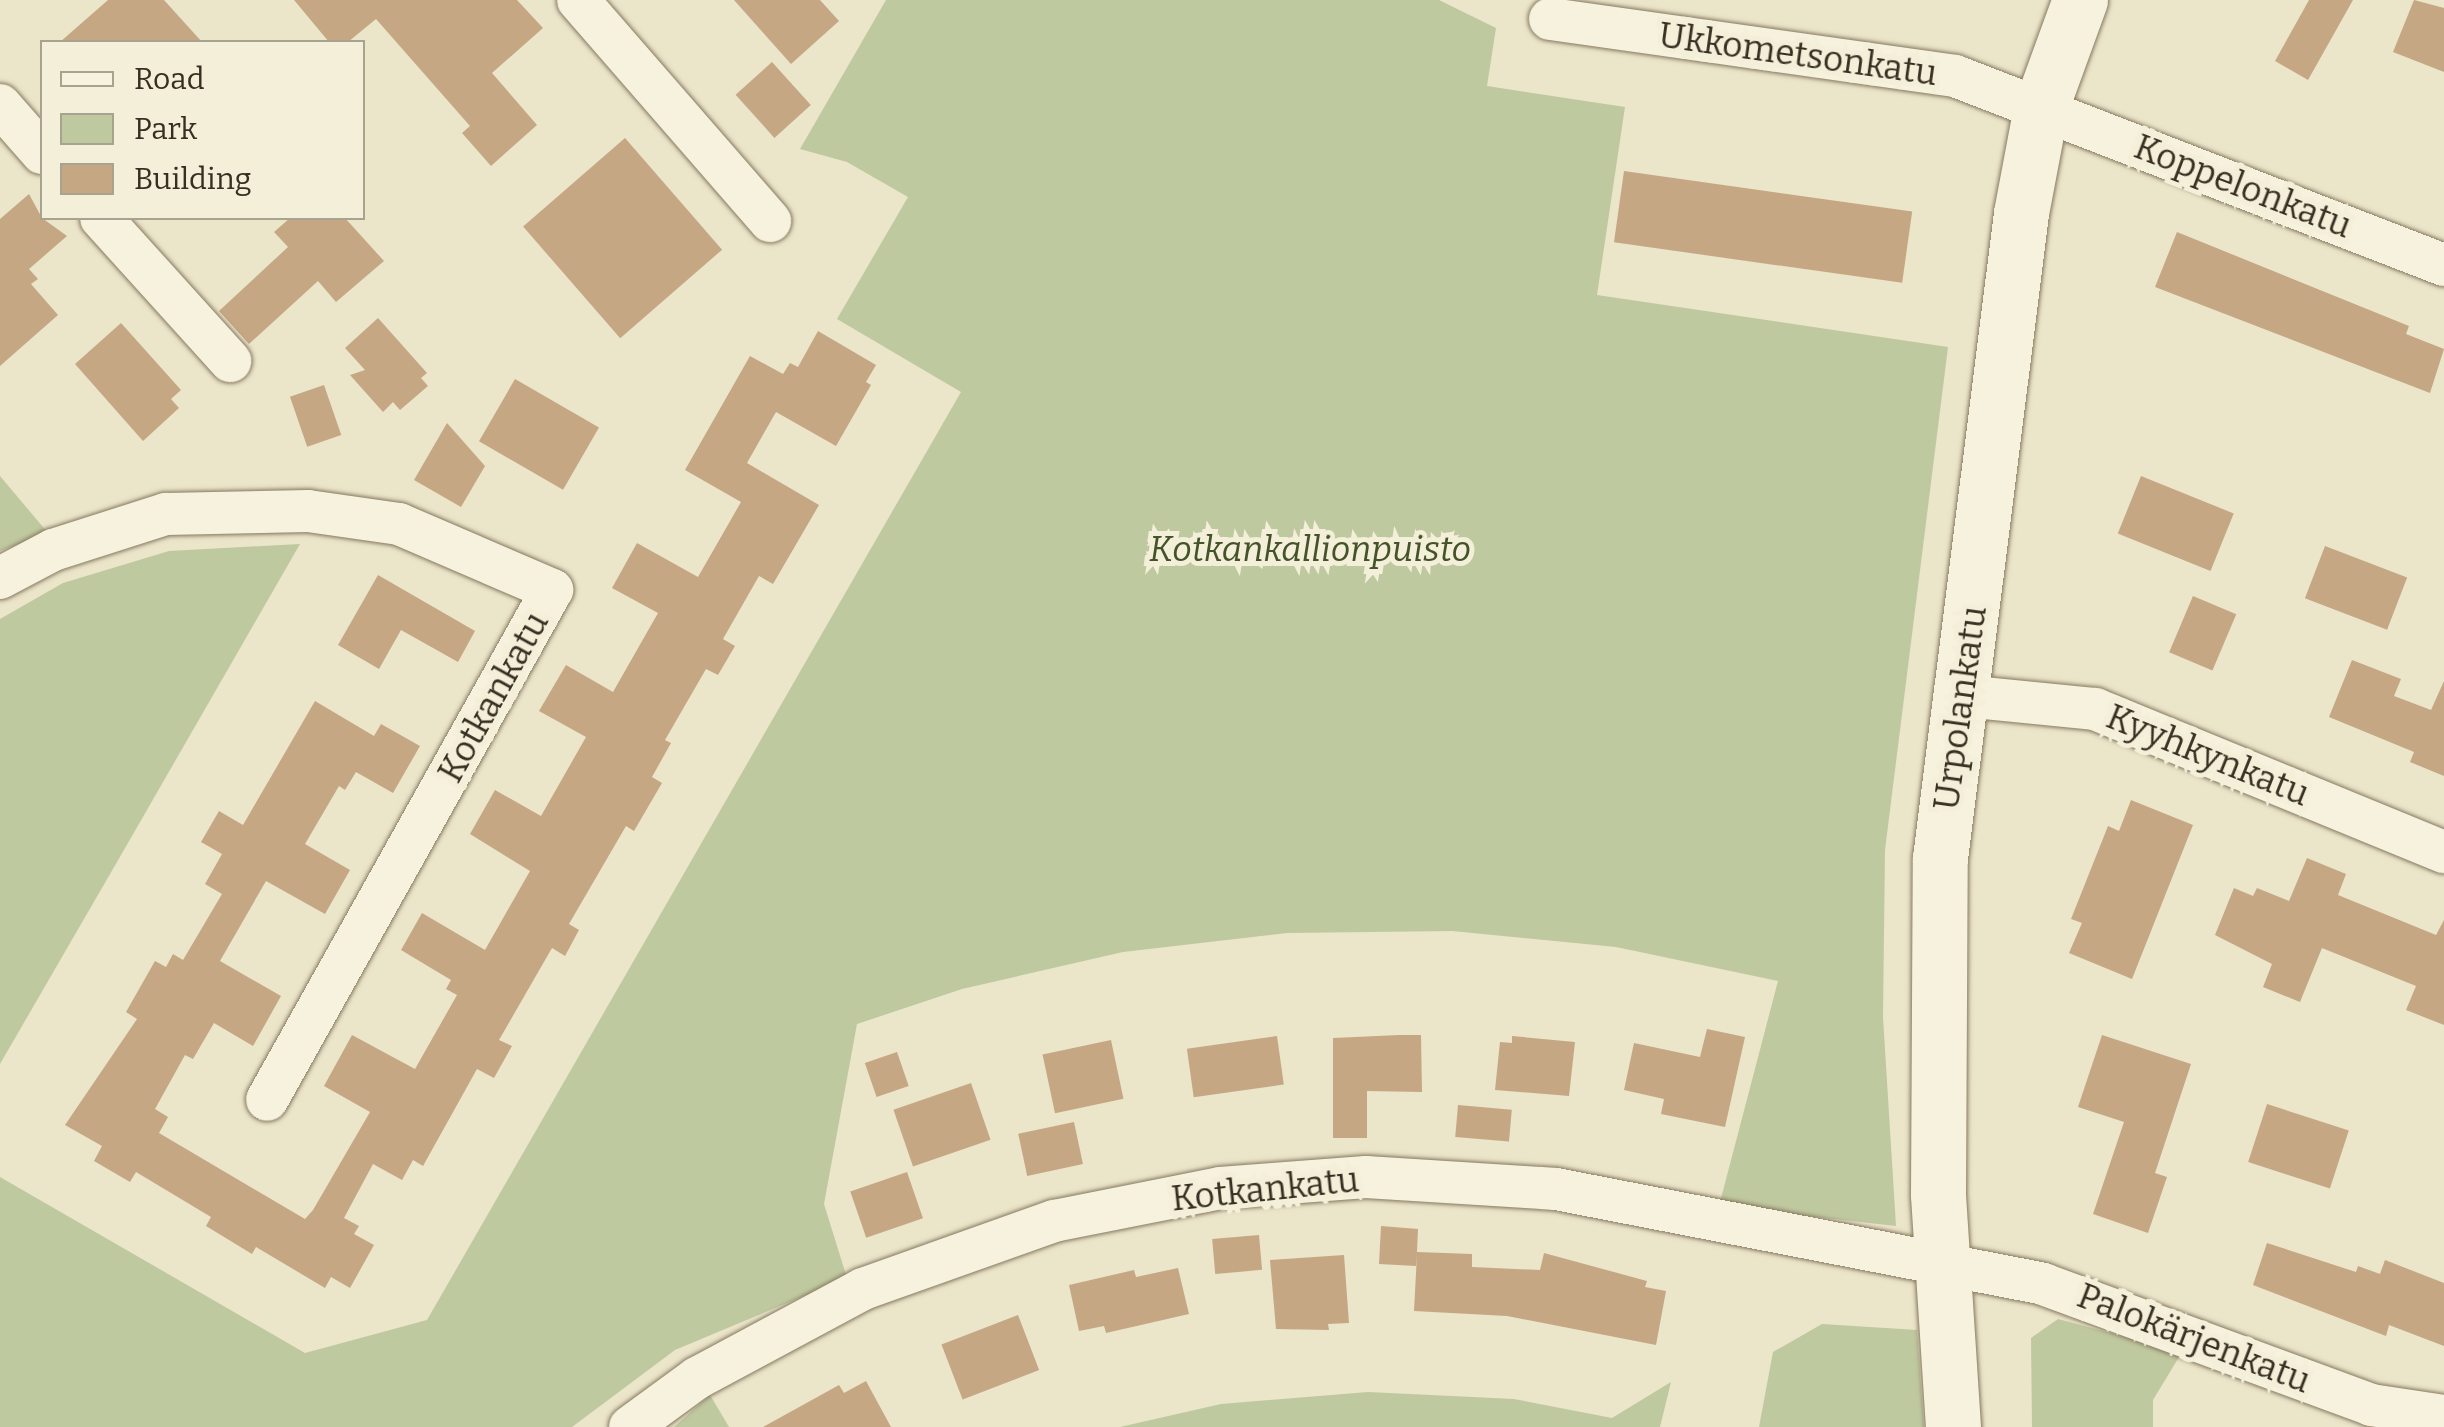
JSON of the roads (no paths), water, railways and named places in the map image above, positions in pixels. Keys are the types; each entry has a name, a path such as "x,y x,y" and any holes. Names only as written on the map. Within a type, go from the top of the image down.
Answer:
{"main road":[{"name":"Urpolankatu","path":"1953,1427 1942,1268 1935,1020 1940,858 2021,213 2041,107 2080,0"}],"street":[{"path":"578,0 770,221"},
{"name":"Ukkometsonkatu","path":"1550,18 1955,76 2041,107"},
{"path":"0,105 40,151"},
{"name":"Koppelonkatu","path":"2041,107 2444,265"},
{"path":"103,220 230,361"},
{"name":"Kotkankatu","path":"0,578 53,550 166,514 298,511 399,524 552,590 267,1100"},
{"name":"Kyyhkynkatu","path":"1963,696 2095,708 2444,852"},
{"name":"Kotkankatu","path":"630,1427 697,1378 863,1289 1054,1221 1220,1188 1366,1177 1556,1189 1942,1268"},
{"name":"Palokärjenkatu","path":"1942,1268 2080,1294 2371,1405 2444,1416"}],"park label":[{"name":"Kotkankallionpuisto","path":"1310,549"}]}
